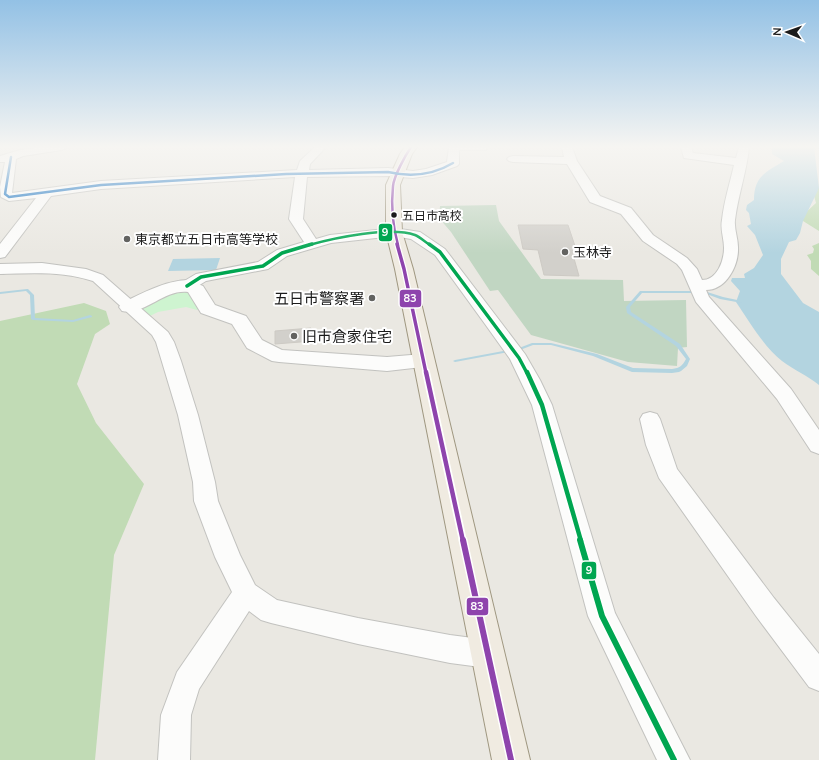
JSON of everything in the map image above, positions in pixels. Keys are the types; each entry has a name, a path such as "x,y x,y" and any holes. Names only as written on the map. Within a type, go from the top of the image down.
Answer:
{"main road":[{"path":"394,182 392,200 394,232 404,269 423,361 512,760"}],"street":[{"path":"5,182 2,195 8,197 101,186 160,182"},
{"path":"300,182 296,219 312,244"},
{"path":"585,182 595,199 626,211 632,216 648,238 682,261 689,269 698,289 733,336 761,366 784,394 818,442"},
{"path":"698,289 717,281 723,275 728,263 731,249 728,221 736,182"},
{"path":"1,252 47,192"},
{"path":"187,286 201,277 263,266 282,253 330,239 394,232 415,235 440,252 514,351 531,380 542,406 567,499 602,616 674,760"},
{"path":"0,270 42,268 86,274 98,278 159,332 165,342 172,361 188,415 204,482 206,501 228,557 246,593 271,611 358,631 450,649 488,654"},
{"path":"130,306 179,286 193,287 208,309 239,320 254,344 279,356 387,364 423,361"},
{"path":"650,419 657,446 667,472 765,608 819,677"},
{"path":"174,760 176,715 187,682 246,593"}],"green space":[{"path":"819,187 819,231 803,221 803,215 816,203 813,192"},
{"path":"496,205 499,221 541,279 623,280 624,301 686,300 687,347 678,348 677,366 628,362 531,335 498,290 490,291 451,232 439,218 440,206"},
{"path":"819,243 819,276 811,269 811,261 807,255 813,253 814,249 812,246"},
{"path":"192,290 207,307 197,310 186,307 158,312 148,317 140,309 173,291"},
{"path":"84,303 106,311 110,324 95,334 77,384 96,423 144,484 114,555 95,760 0,760 0,321"}],"water":[{"path":"758,182 818,182 819,188 803,221 800,233 796,240 789,242 781,259 781,274 803,303 819,312 819,385 782,361 769,349 736,302 740,291 731,281 732,278 745,278 744,274 754,268 763,255 755,235 747,226 751,224 749,213 746,210 747,205 754,200"},
{"path":"220,258 216,270 168,271 173,259"}],"building":[{"name":"玉林寺","path":"518,225 568,225 578,255 573,255 579,276 544,275 538,250 523,249"},
{"name":"旧市倉家住宅","path":"311,328 313,341 275,344 275,331"}],"waterway":[{"path":"0,293 27,290 32,295 33,319 73,321 90,316"},
{"path":"455,361 520,349 532,344 551,344 595,355 632,370 679,370 685,365 688,359 678,345 629,313 628,307 641,292 704,292 722,298 742,302"}],"transit line":[{"path":"7,182 5,194 9,197 101,185 144,182"},
{"name":"83","path":"394,182 394,232 404,269 511,760"},
{"name":"9","path":"187,286 201,277 263,266 282,253 330,239 394,232 415,235 440,252 519,358 531,380 542,405 602,616 674,760"}],"place":[{"name":"五日市高校","path":"394,215"},
{"name":"東京都立五日市高等学校","path":"127,239"},
{"name":"玉林寺","path":"565,252"},
{"name":"五日市警察署","path":"372,298"},
{"name":"旧市倉家住宅","path":"294,336"}]}
